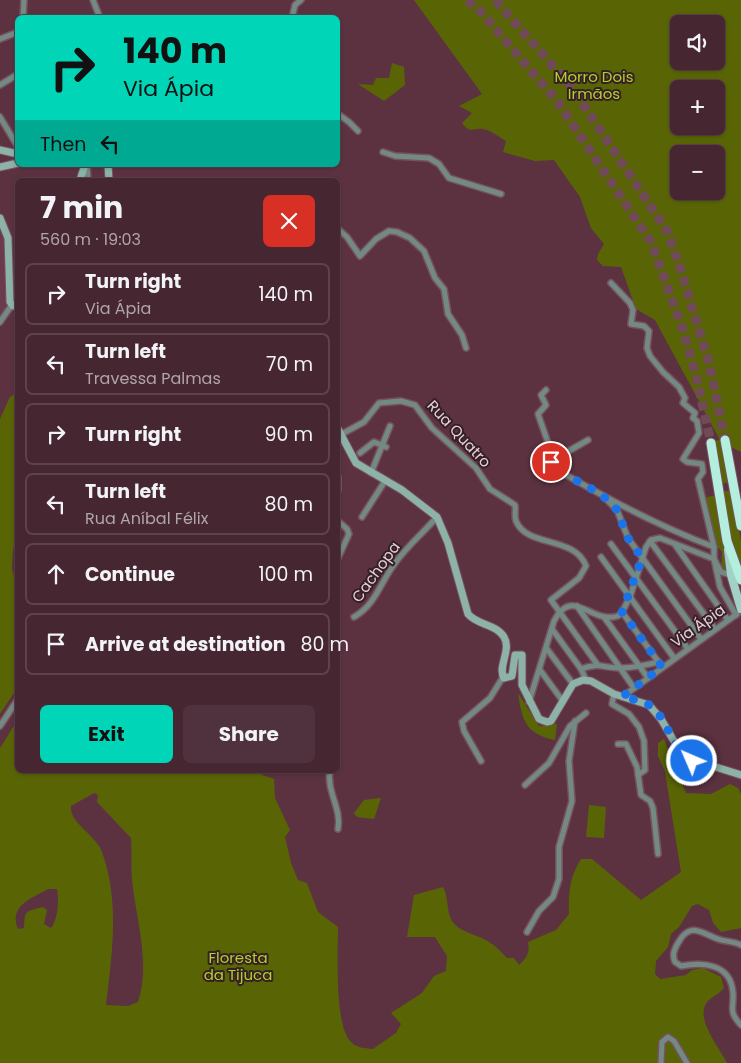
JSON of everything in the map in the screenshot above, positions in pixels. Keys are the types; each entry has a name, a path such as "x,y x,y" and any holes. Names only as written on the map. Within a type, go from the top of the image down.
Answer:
{"highway":[{"path":"725,440 741,526"},
{"path":"711,443 727,540 741,580"}],"main road":[{"path":"727,540 731,575 739,612"}],"street":[{"path":"23,15 24,0"},
{"path":"92,0 99,15"},
{"path":"293,15 295,5 301,0"},
{"path":"0,39 15,33"},
{"path":"0,85 15,76"},
{"path":"0,116 15,142"},
{"path":"340,116 358,131"},
{"path":"0,150 15,153"},
{"path":"383,152 395,156 429,158 439,164 449,178 501,194"},
{"path":"0,167 15,164"},
{"path":"0,218 8,238 14,305 0,322"},
{"path":"340,231 347,237 360,256 376,239 389,231 402,233 417,243 424,251 435,278 444,289 447,312 462,335 466,348"},
{"path":"611,282 630,303 632,310 631,324 644,326 649,330 647,348 650,356 679,387 685,398 683,403 695,414 693,418 697,421 699,433 683,459 687,462 702,464 703,472 698,479 714,547 714,559 722,594 739,612"},
{"path":"546,390 541,395 546,405 538,414 553,461"},
{"name":"Rua Quatro","path":"340,430 364,422 379,403 402,401 415,405 430,426 476,468 490,490 513,504 516,510 516,520 520,526 537,538 567,546 582,558 586,566 582,576 551,600 559,611"},
{"path":"371,474 385,446 390,426"},
{"path":"340,435 356,463 371,474 416,499 437,517 448,543 468,614 475,621 499,632 505,640 503,677 490,698 462,722 464,731 480,761"},
{"path":"553,461 588,440"},
{"path":"360,453 374,442 385,446"},
{"path":"541,454 553,461 568,476 601,494 658,524 714,547"},
{"path":"362,517 385,481"},
{"path":"601,494 617,510 628,538 701,639"},
{"name":"Cachopa","path":"354,617 365,611 382,588 393,566 437,517"},
{"path":"340,523 347,529 349,534 340,554"},
{"path":"529,703 559,611 566,606 576,606 604,617 614,618 622,612 630,597 642,558 650,541 660,538 714,559 721,572 731,575"},
{"path":"650,541 715,630"},
{"path":"610,544 688,649"},
{"path":"676,545 728,620"},
{"path":"601,558 674,658"},
{"path":"576,606 634,688"},
{"path":"559,611 596,664"},
{"path":"581,669 596,664 619,668 660,664 622,612"},
{"name":"Via Ápia","path":"622,697 648,678 660,664 688,649 739,612"},
{"path":"604,617 648,678"},
{"path":"552,629 581,669 586,680"},
{"path":"547,649 574,684"},
{"path":"503,677 506,679 511,677 514,656 521,654 521,681 529,703 539,719 547,722 553,719 562,700 574,684 586,680 596,683 614,694 637,700 653,708 678,748 688,758 741,776"},
{"path":"540,670 562,700"},
{"path":"614,694 612,704 631,716 643,738 645,770 638,775"},
{"path":"0,726 15,704"},
{"path":"525,784 549,763 561,740 575,721 586,713"},
{"path":"527,932 539,911 553,897 559,879 559,847 572,801 569,761 575,721"},
{"path":"618,744 626,744 638,775 636,779 641,795 650,801 653,808 658,854"},
{"path":"330,773 331,795 338,817 338,829"},
{"path":"741,945 721,940 701,931 690,931 681,938 673,954 675,962 681,966 703,963 714,967 725,975 732,988 732,1014 741,1025"},
{"path":"661,1063 662,1042 668,1037 674,1041 687,1063"}],"shaded area":[{"path":"0,228 3,232 6,246 7,304 0,316"}],"green space":[{"name":"Morro Dois Irmãos","path":"414,0 741,0 741,452 723,443 730,482 721,484 714,441 720,440 655,320 636,309 621,267 603,266 597,260 604,244 591,228 580,197 554,160 535,161 503,152 506,141 492,132 479,129 470,130 465,127 462,123 472,113 459,106 482,94"},
{"path":"392,63 404,67 405,85 384,101 358,84 373,85 376,78 389,78"},
{"path":"15,394 15,540 12,569 15,580 15,686 14,693 0,714 0,419 10,397"},
{"path":"732,490 741,542 741,572 733,551 722,492"},
{"path":"716,495 728,570 725,572 721,571 722,552 714,543 704,498"},
{"path":"518,693 539,726 557,724 555,740 538,734 527,725 521,711"},
{"name":"Floresta da Tijuca","path":"15,724 15,773 262,773 262,775 274,779 275,798 290,830 285,837 291,863 298,880 307,883 318,912 338,927 339,1005 346,1033 355,1045 373,1049 396,1033 401,1024 391,1013 422,993 434,976 446,971 447,956 435,937 407,937 414,895 443,887 450,917 455,925 492,944 507,958 514,958 519,965 527,955 529,949 528,942 556,930 569,914 570,885 581,859 592,859 641,900 681,872 665,772 658,756 658,743 664,739 686,793 711,794 730,784 738,788 741,794 741,928 721,932 713,923 709,910 698,904 692,906 679,927 671,934 668,947 656,961 655,974 660,979 686,975 692,970 703,968 721,977 724,988 708,1001 704,1008 704,1015 709,1032 727,1063 0,1063 0,748","holes":["94,793 98,795 97,802 131,838 132,880 143,957 143,972 138,1002 128,1006 106,1005 113,928 113,909 108,871 99,846 78,824 74,818 71,806","48,889 57,889 57,915 51,928 44,924 47,910 43,907 27,912 24,928 18,929 16,914 23,904"]},
{"path":"381,798 374,819 357,817 354,813 364,800"},
{"path":"589,805 606,807 604,838 586,837"}],"tunnel":[{"path":"467,0 480,11 557,101 651,242 683,330 697,380 711,443"},
{"path":"495,0 573,89 667,231 709,363 725,440"}],"route":[{"path":"551,462 568,476 601,494 617,510 628,538 642,558 630,597 622,612 662,667 622,697 637,700 653,708 682,754 692,761"}]}
